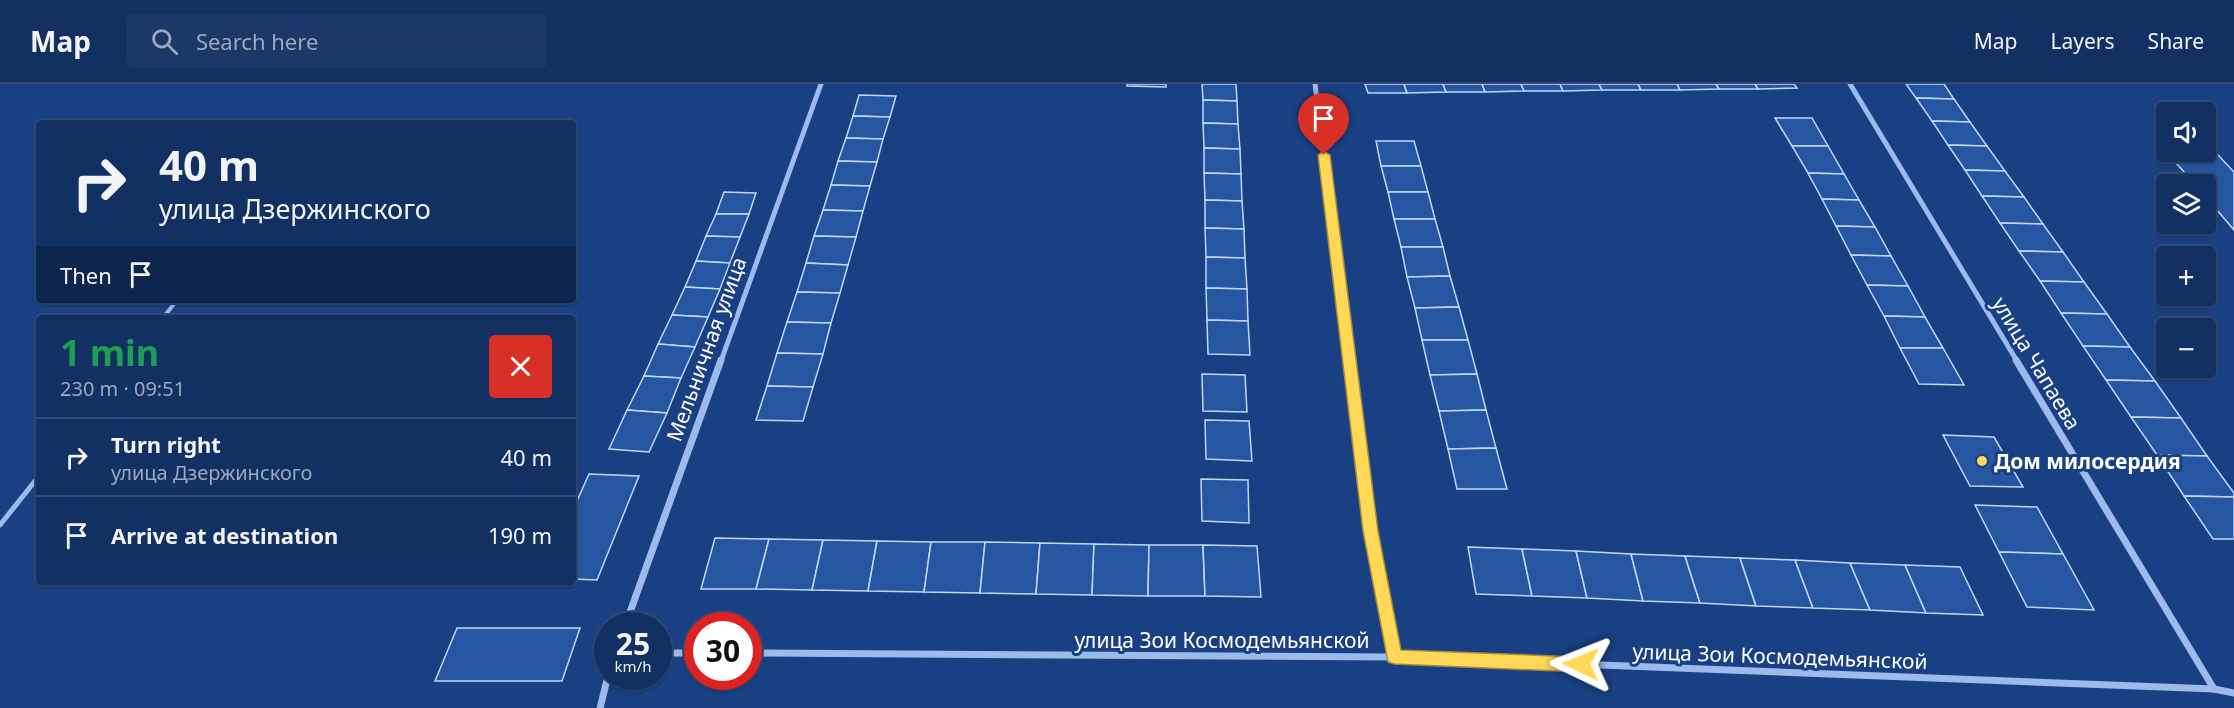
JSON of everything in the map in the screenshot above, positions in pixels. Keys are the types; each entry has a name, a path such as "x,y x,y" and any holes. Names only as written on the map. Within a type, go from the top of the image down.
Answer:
{"street":[{"name":"Мельничная улица","path":"630,612 821,84"},
{"path":"1315,84 1371,531 1394,657"},
{"name":"улица Чапаева","path":"1850,84 2214,689"},
{"name":"улица Зои Космодемьянской","path":"762,653 1394,657 2214,689 2234,693"},
{"path":"600,708 604,690"}],"lane":[{"path":"165,315 175,303"},
{"path":"0,525 36,480"}],"building":[{"path":"1127,84 1166,84 1166,87 1127,86"},
{"path":"1202,84 1236,84 1237,101 1203,100"},
{"path":"1365,84 1404,84 1407,93 1368,93"},
{"path":"1404,84 1443,84 1446,92 1407,93"},
{"path":"1443,84 1482,84 1485,92 1446,92"},
{"path":"1482,84 1521,84 1524,91 1485,92"},
{"path":"1521,84 1560,84 1563,91 1524,91"},
{"path":"1560,84 1599,84 1602,90 1563,91"},
{"path":"1599,84 1638,84 1641,90 1602,90"},
{"path":"1638,84 1677,84 1680,90 1641,90"},
{"path":"1677,84 1716,84 1719,89 1680,90"},
{"path":"1716,84 1755,84 1758,89 1719,89"},
{"path":"1755,84 1794,84 1797,88 1758,89"},
{"path":"1906,84 1944,84 1954,99 1916,98"},
{"path":"859,95 896,96 890,117 853,116"},
{"path":"1916,98 1954,99 1970,122 1932,121"},
{"path":"1203,100 1237,101 1238,124 1203,123"},
{"path":"853,116 890,117 883,139 846,138"},
{"path":"1775,118 1812,118 1828,146 1792,146"},
{"path":"1932,121 1970,122 1987,146 1948,145"},
{"path":"1203,123 1238,124 1240,149 1204,148"},
{"path":"846,138 883,139 877,162 838,161"},
{"path":"1376,141 1414,141 1421,166 1381,166"},
{"path":"1948,145 1987,146 2005,171 1965,170"},
{"path":"1792,146 1828,146 1844,174 1808,173"},
{"path":"1204,148 1240,149 1241,174 1204,173"},
{"path":"2216,153 2234,172 2234,230 2216,209 2216,174 2186,174 2175,162 2216,162"},
{"path":"838,161 877,162 870,186 831,185"},
{"path":"1381,166 1421,166 1428,192 1388,192"},
{"path":"1965,170 2005,171 2024,197 1982,196"},
{"path":"1204,173 1241,174 1242,201 1205,200"},
{"path":"1808,173 1844,174 1859,200 1822,199"},
{"path":"831,185 870,186 863,211 823,210"},
{"path":"724,192 756,193 749,214 716,214"},
{"path":"1388,192 1428,192 1435,219 1394,219"},
{"path":"1982,196 2024,197 2043,224 2000,223"},
{"path":"1822,199 1859,200 1875,227 1836,226"},
{"path":"1205,200 1242,201 1244,229 1205,228"},
{"path":"823,210 863,211 856,237 814,236"},
{"path":"716,214 749,214 740,237 706,236"},
{"path":"1394,219 1435,219 1443,247 1401,247"},
{"path":"2000,223 2043,224 2063,252 2019,251"},
{"path":"1836,226 1875,227 1891,256 1851,255"},
{"path":"1205,228 1244,229 1245,258 1206,257"},
{"path":"706,236 740,237 730,263 696,261"},
{"path":"814,236 856,237 848,265 806,263"},
{"path":"1401,247 1443,247 1450,276 1407,277"},
{"path":"2019,251 2063,252 2084,282 2040,281"},
{"path":"1851,255 1891,256 1908,286 1867,285"},
{"path":"1206,257 1245,258 1247,289 1206,288"},
{"path":"696,261 730,263 720,289 685,287"},
{"path":"806,263 848,265 840,293 797,292"},
{"path":"1450,276 1459,307 1415,308 1407,277"},
{"path":"2040,281 2084,282 2107,314 2061,313"},
{"path":"1867,285 1908,286 1925,317 1884,316"},
{"path":"685,287 720,289 708,317 672,315"},
{"path":"1206,288 1247,289 1248,321 1207,320"},
{"path":"797,292 840,293 831,323 787,322"},
{"path":"1459,307 1468,340 1422,340 1415,308"},
{"path":"2061,313 2107,314 2130,347 2083,346"},
{"path":"672,315 708,317 695,347 658,344"},
{"path":"1884,316 1925,317 1943,348 1900,348"},
{"path":"1207,320 1248,321 1250,355 1208,354"},
{"path":"787,322 831,323 823,354 777,353"},
{"path":"1422,340 1468,340 1477,374 1430,375"},
{"path":"658,344 695,347 681,378 644,376"},
{"path":"2083,346 2130,347 2155,381 2106,380"},
{"path":"1900,348 1943,348 1964,385 1919,384"},
{"path":"777,353 823,354 813,387 767,386"},
{"path":"1202,374 1245,375 1247,412 1203,411"},
{"path":"1477,374 1486,410 1439,411 1430,375"},
{"path":"644,376 681,378 667,413 627,410"},
{"path":"2106,380 2155,381 2181,418 2131,417"},
{"path":"767,386 813,387 803,421 756,420"},
{"path":"627,410 667,413 649,452 609,449"},
{"path":"1486,410 1496,448 1448,449 1439,411"},
{"path":"2131,417 2181,418 2207,456 2157,455"},
{"path":"1205,420 1249,421 1252,461 1206,459"},
{"name":"Дом милосердия","path":"1943,435 1994,437 2023,487 1970,486"},
{"path":"1496,448 1507,489 1457,489 1448,449"},
{"path":"2157,455 2207,456 2234,493 2234,497 2184,496"},
{"path":"589,474 639,476 597,580 576,579 576,503"},
{"path":"1201,479 1248,480 1249,523 1202,521"},
{"path":"2184,496 2234,497 2234,539 2213,539"},
{"path":"1975,505 2037,507 2063,554 1999,552"},
{"path":"715,538 769,539 756,589 701,589"},
{"path":"769,539 823,540 812,590 756,589"},
{"path":"823,540 877,541 868,591 812,590"},
{"path":"877,541 931,542 924,592 868,591"},
{"path":"931,542 985,542 980,593 924,592"},
{"path":"985,542 1040,543 1036,594 980,593"},
{"path":"1040,543 1094,544 1092,595 1036,594"},
{"path":"1094,544 1149,545 1148,596 1092,595"},
{"path":"1149,545 1203,545 1205,596 1148,596"},
{"path":"1203,545 1257,546 1261,597 1205,596"},
{"path":"1468,547 1522,549 1532,596 1476,594"},
{"path":"1522,549 1576,551 1587,598 1532,596"},
{"path":"1576,551 1631,554 1643,601 1587,598"},
{"path":"1999,552 2063,554 2094,610 2027,607"},
{"path":"1631,554 1685,556 1700,603 1643,601"},
{"path":"1685,556 1740,558 1756,606 1700,603"},
{"path":"1740,558 1795,560 1813,608 1756,606"},
{"path":"1795,560 1850,563 1870,610 1813,608"},
{"path":"1850,563 1905,565 1926,613 1870,610"},
{"path":"1905,565 1960,567 1983,615 1926,613"},
{"path":"457,628 580,628 562,681 435,681"}],"place":[{"name":"Дом милосердия","path":"1982,461"}],"route":[{"path":"1324,155 1371,531 1394,657 1581,664"}]}
